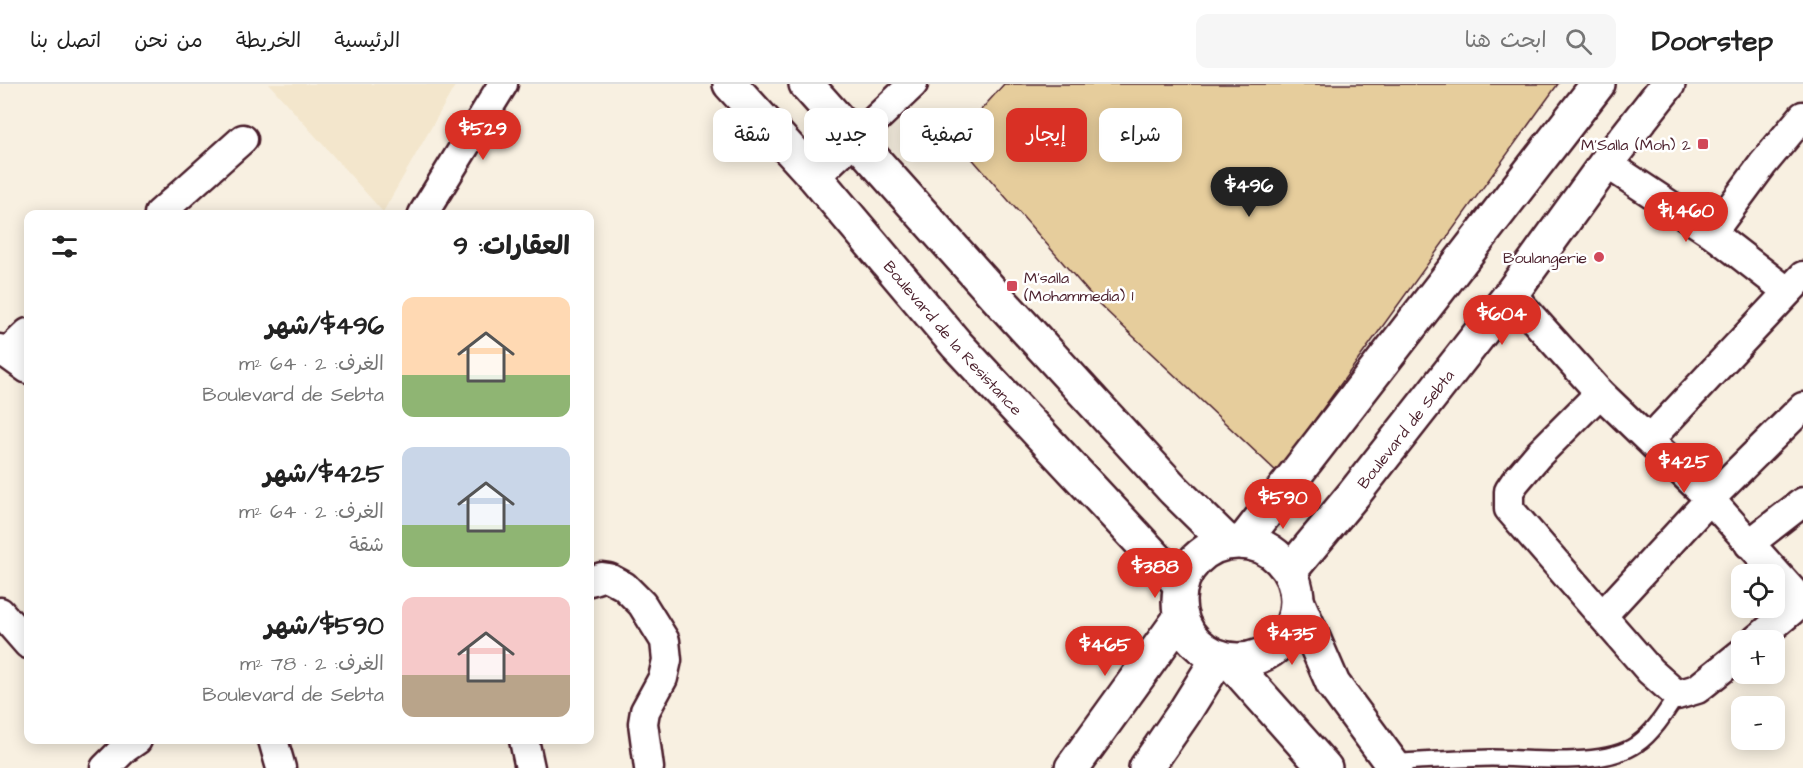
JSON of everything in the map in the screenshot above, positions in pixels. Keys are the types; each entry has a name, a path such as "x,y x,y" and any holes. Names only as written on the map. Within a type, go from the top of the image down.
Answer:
{"main road":[{"name":"Boulevard de la Resistance","path":"730,84 814,177 957,345 1181,601"},
{"path":"806,84 827,108"},
{"path":"1235,542 1598,84"},
{"name":"Boulevard de Sebta","path":"1290,571 1354,494 1511,294 1606,163 1668,84"},
{"path":"876,162 1158,473 1235,542"},
{"path":"1072,768 1181,601 1188,570 1198,557 1212,548 1235,542 1262,546 1278,556 1290,571 1296,587 1298,603 1333,684 1394,765"},
{"path":"1181,601 1189,634 1202,648 1224,658 1249,659 1270,651 1283,640 1294,623 1298,603"},
{"path":"1146,768 1224,658"},
{"path":"1224,658 1325,768"}],"street":[{"path":"425,210 503,84"},
{"path":"887,108 914,84"},
{"path":"1712,233 1763,164 1803,116"},
{"path":"163,210 243,139"},
{"path":"814,177 829,162"},
{"path":"1606,163 1712,233 1796,284 1649,440"},
{"path":"1511,294 1600,393 1710,499 1803,603 1769,630"},
{"path":"12,357 24,339"},
{"path":"1600,393 1538,455 1509,492 1509,509 1650,672 1677,695 1697,689 1731,662"},
{"path":"1602,616 1710,499 1803,407"},
{"path":"1749,544 1803,502"},
{"path":"594,580 609,578 624,586 642,604 665,641 667,660 663,678 645,711 643,723 649,768"},
{"path":"0,612 24,639"},
{"path":"274,744 281,768"},
{"path":"525,744 530,768"}],"lane":[{"path":"1394,765 1474,759 1580,759 1606,762 1636,744 1661,718 1677,695"}],"shaded area":[{"path":"269,84 456,84 384,210 381,210"}],"building":[{"path":"1004,84 1558,84 1277,472 1098,303 975,162 994,162 994,108 983,108"}],"place":[{"name":"M'Salla (Moh) 2","path":"1703,144"},
{"name":"Boulangerie","path":"1599,257"},
{"name":"M'salla (Mohammedia) 1","path":"1012,286"}]}
